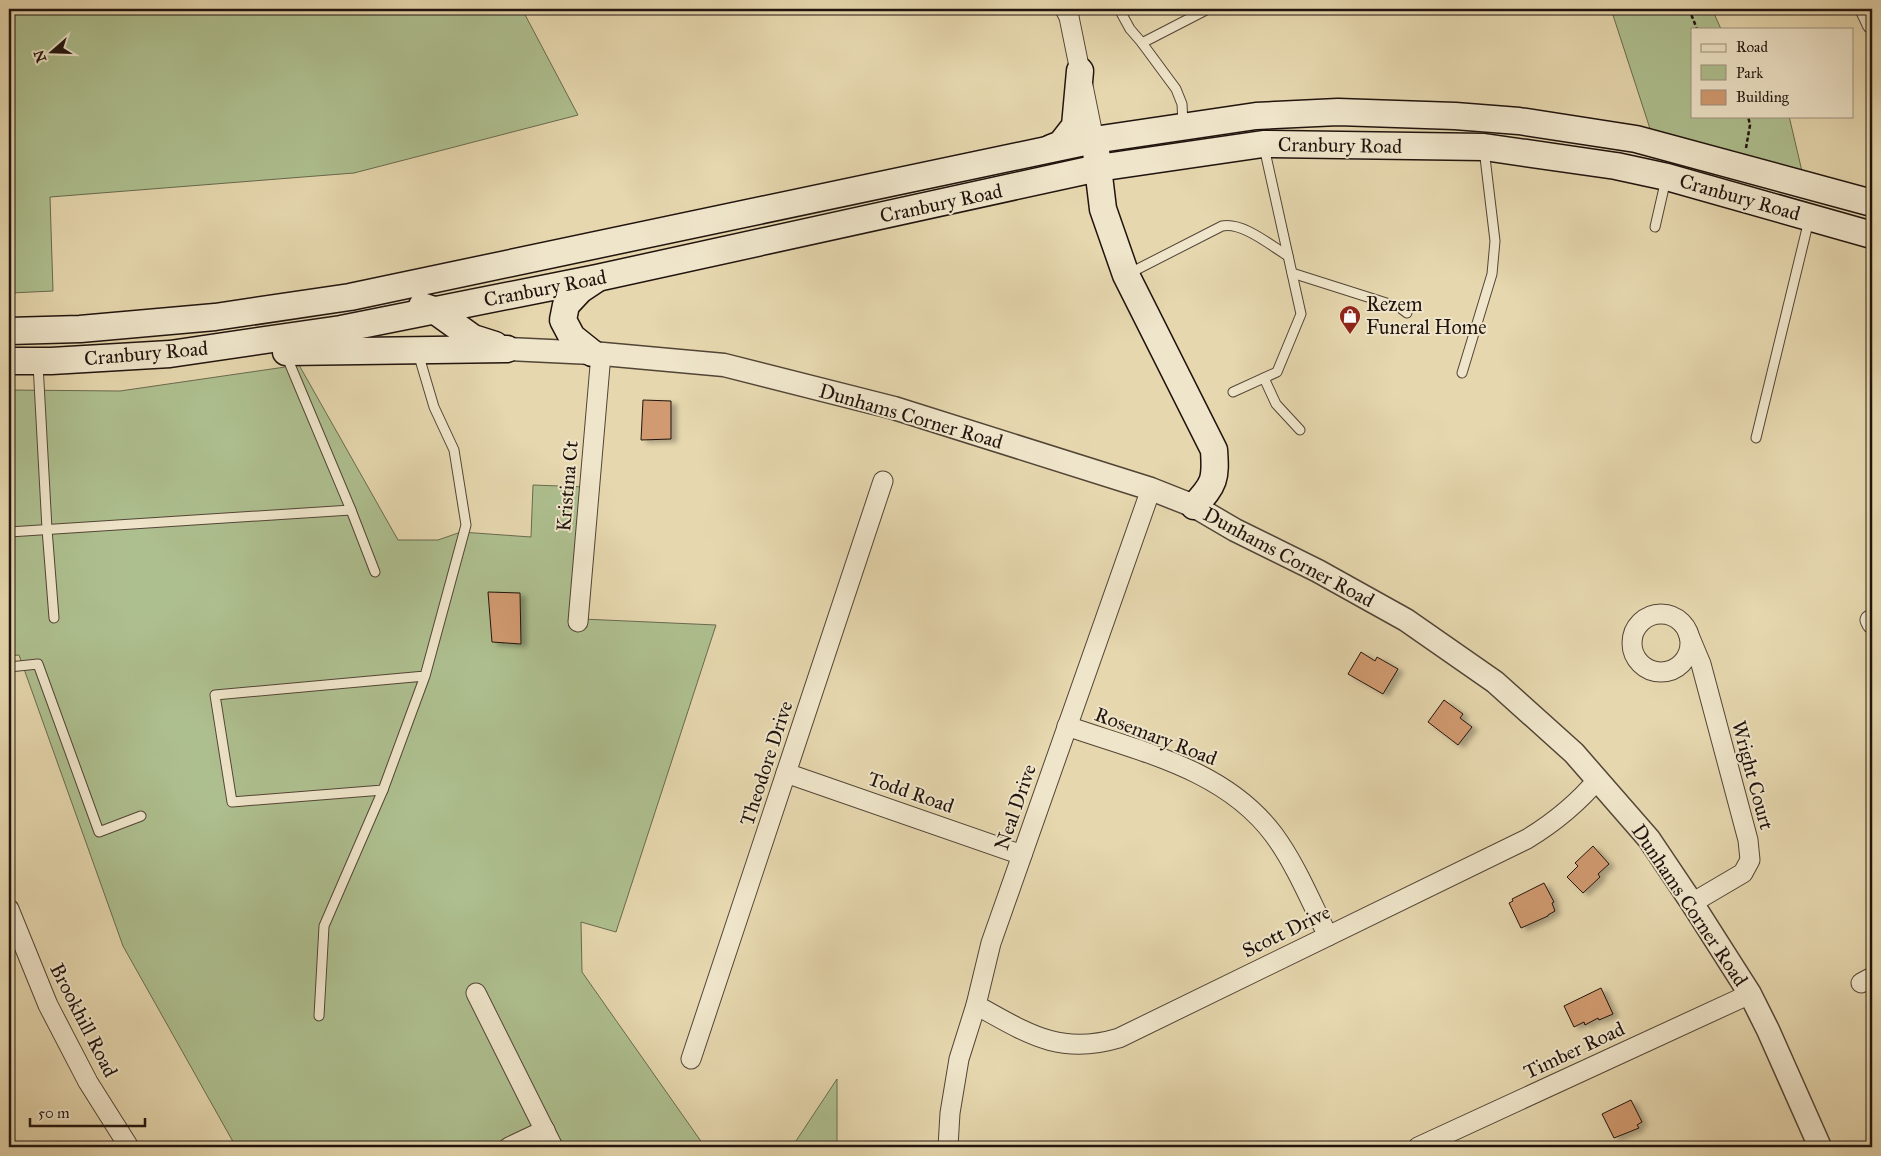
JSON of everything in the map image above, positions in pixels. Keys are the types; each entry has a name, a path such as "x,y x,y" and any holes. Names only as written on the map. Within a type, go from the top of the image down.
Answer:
{"main road":[{"path":"1047,150 1061,144 1075,126 1080,71"},
{"name":"Cranbury Road","path":"9,361 170,354 341,329 434,310 593,262 1047,150 1094,140 1256,116 1338,112 1455,116 1519,121 1636,139 1872,203"},
{"path":"1094,140 1103,209 1126,275 1214,450 1216,474 1209,491 1194,506"},
{"name":"Cranbury Road","path":"9,330 80,329 215,317 593,262 1098,168 1263,144 1484,147 1616,166 1667,176 1872,235"},
{"path":"593,262 580,290 566,305 563,320 572,338 596,354"},
{"path":"350,297 399,300 434,310 472,338 507,350"},
{"path":"170,354 507,350"}],"street":[{"path":"1065,9 1069,17 1094,140"},
{"path":"1864,9 1872,24"},
{"name":"Dunhams Corner Road","path":"507,350 596,354 724,365 894,408 1151,489 1194,506 1235,530 1318,571 1406,620 1495,682 1574,754 1649,839 1750,994 1820,1147"},
{"name":"Kristina Ct","path":"578,622 596,354"},
{"name":"Theodore Drive","path":"690,1059 883,481"},
{"name":"Neal Drive","path":"948,1147 950,1113 959,1059 976,1005 991,942 1151,489"},
{"name":"Wright Court","path":"1688,633 1701,664 1748,840 1750,860 1742,873 1692,903"},
{"name":"Rosemary Road","path":"1067,726 1193,770 1245,804 1260,818 1285,852 1328,936"},
{"name":"Todd Road","path":"786,773 1022,855"},
{"name":"Scott Drive","path":"976,1005 1026,1033 1046,1040 1083,1045 1108,1042 1131,1033 1528,838 1567,812 1598,780"},
{"name":"Brookhill Road","path":"10,916 48,1005 88,1082 129,1147"},
{"path":"476,993 553,1147"},
{"name":"Timber Road","path":"1418,1147 1750,994"},
{"path":"509,1147 544,1130"}],"lane":[{"path":"1119,9 1130,29 1176,89 1182,104 1184,126"},
{"path":"1143,44 1208,9"},
{"path":"1233,392 1277,372 1301,314 1263,144"},
{"path":"1462,373 1492,274 1494,257 1495,240 1484,147"},
{"path":"1654,227 1667,176"},
{"path":"1756,438 1809,217"},
{"path":"1126,275 1222,226 1230,224 1240,226 1288,256"},
{"path":"1292,273 1399,307 1407,313"},
{"path":"318,1016 324,926 382,790 425,676 466,525 454,450 434,407 417,350"},
{"path":"284,352 352,510 374,572"},
{"path":"38,361 54,618"},
{"path":"1264,378 1276,404 1300,430"},
{"path":"9,532 352,510"},
{"path":"9,668 38,664 100,832 141,816"},
{"path":"382,790 232,802 215,694 425,676"}],"path":[{"path":"1689,9 1696,28"},
{"path":"1743,167 1750,125 1748,118"}],"green space":[{"path":"9,9 522,9 578,115 354,173 50,197 53,291 11,293 9,269"},
{"path":"1611,9 1712,9 1721,28 1691,28 1691,118 1789,118 1805,184 1655,144"},
{"path":"299,365 398,540 438,540 461,532 531,537 533,485 586,487 582,619 716,625 616,932 581,922 582,972 705,1147 236,1147 123,946 19,655 9,656 9,390 120,391"},
{"path":"837,1079 837,1147 792,1147"}],"building":[{"path":"643,400 671,401 671,439 641,440"},
{"path":"488,592 520,593 521,644 492,642"},
{"path":"1361,652 1375,661 1377,657 1398,669 1383,694 1348,674"},
{"path":"1444,700 1463,714 1460,718 1472,727 1458,745 1428,722"},
{"path":"1593,846 1609,864 1598,874 1600,877 1583,893 1567,877 1578,866 1575,863"},
{"path":"1544,883 1554,902 1552,903 1555,911 1521,928 1509,903 1513,901 1512,899"},
{"path":"1601,988 1613,1014 1599,1020 1598,1018 1585,1025 1584,1022 1574,1027 1564,1006"},
{"path":"1631,1100 1642,1122 1637,1125 1639,1128 1614,1138 1602,1114"}],"place":[{"name":"Rezem Funeral Home","path":"1350,335"}]}
